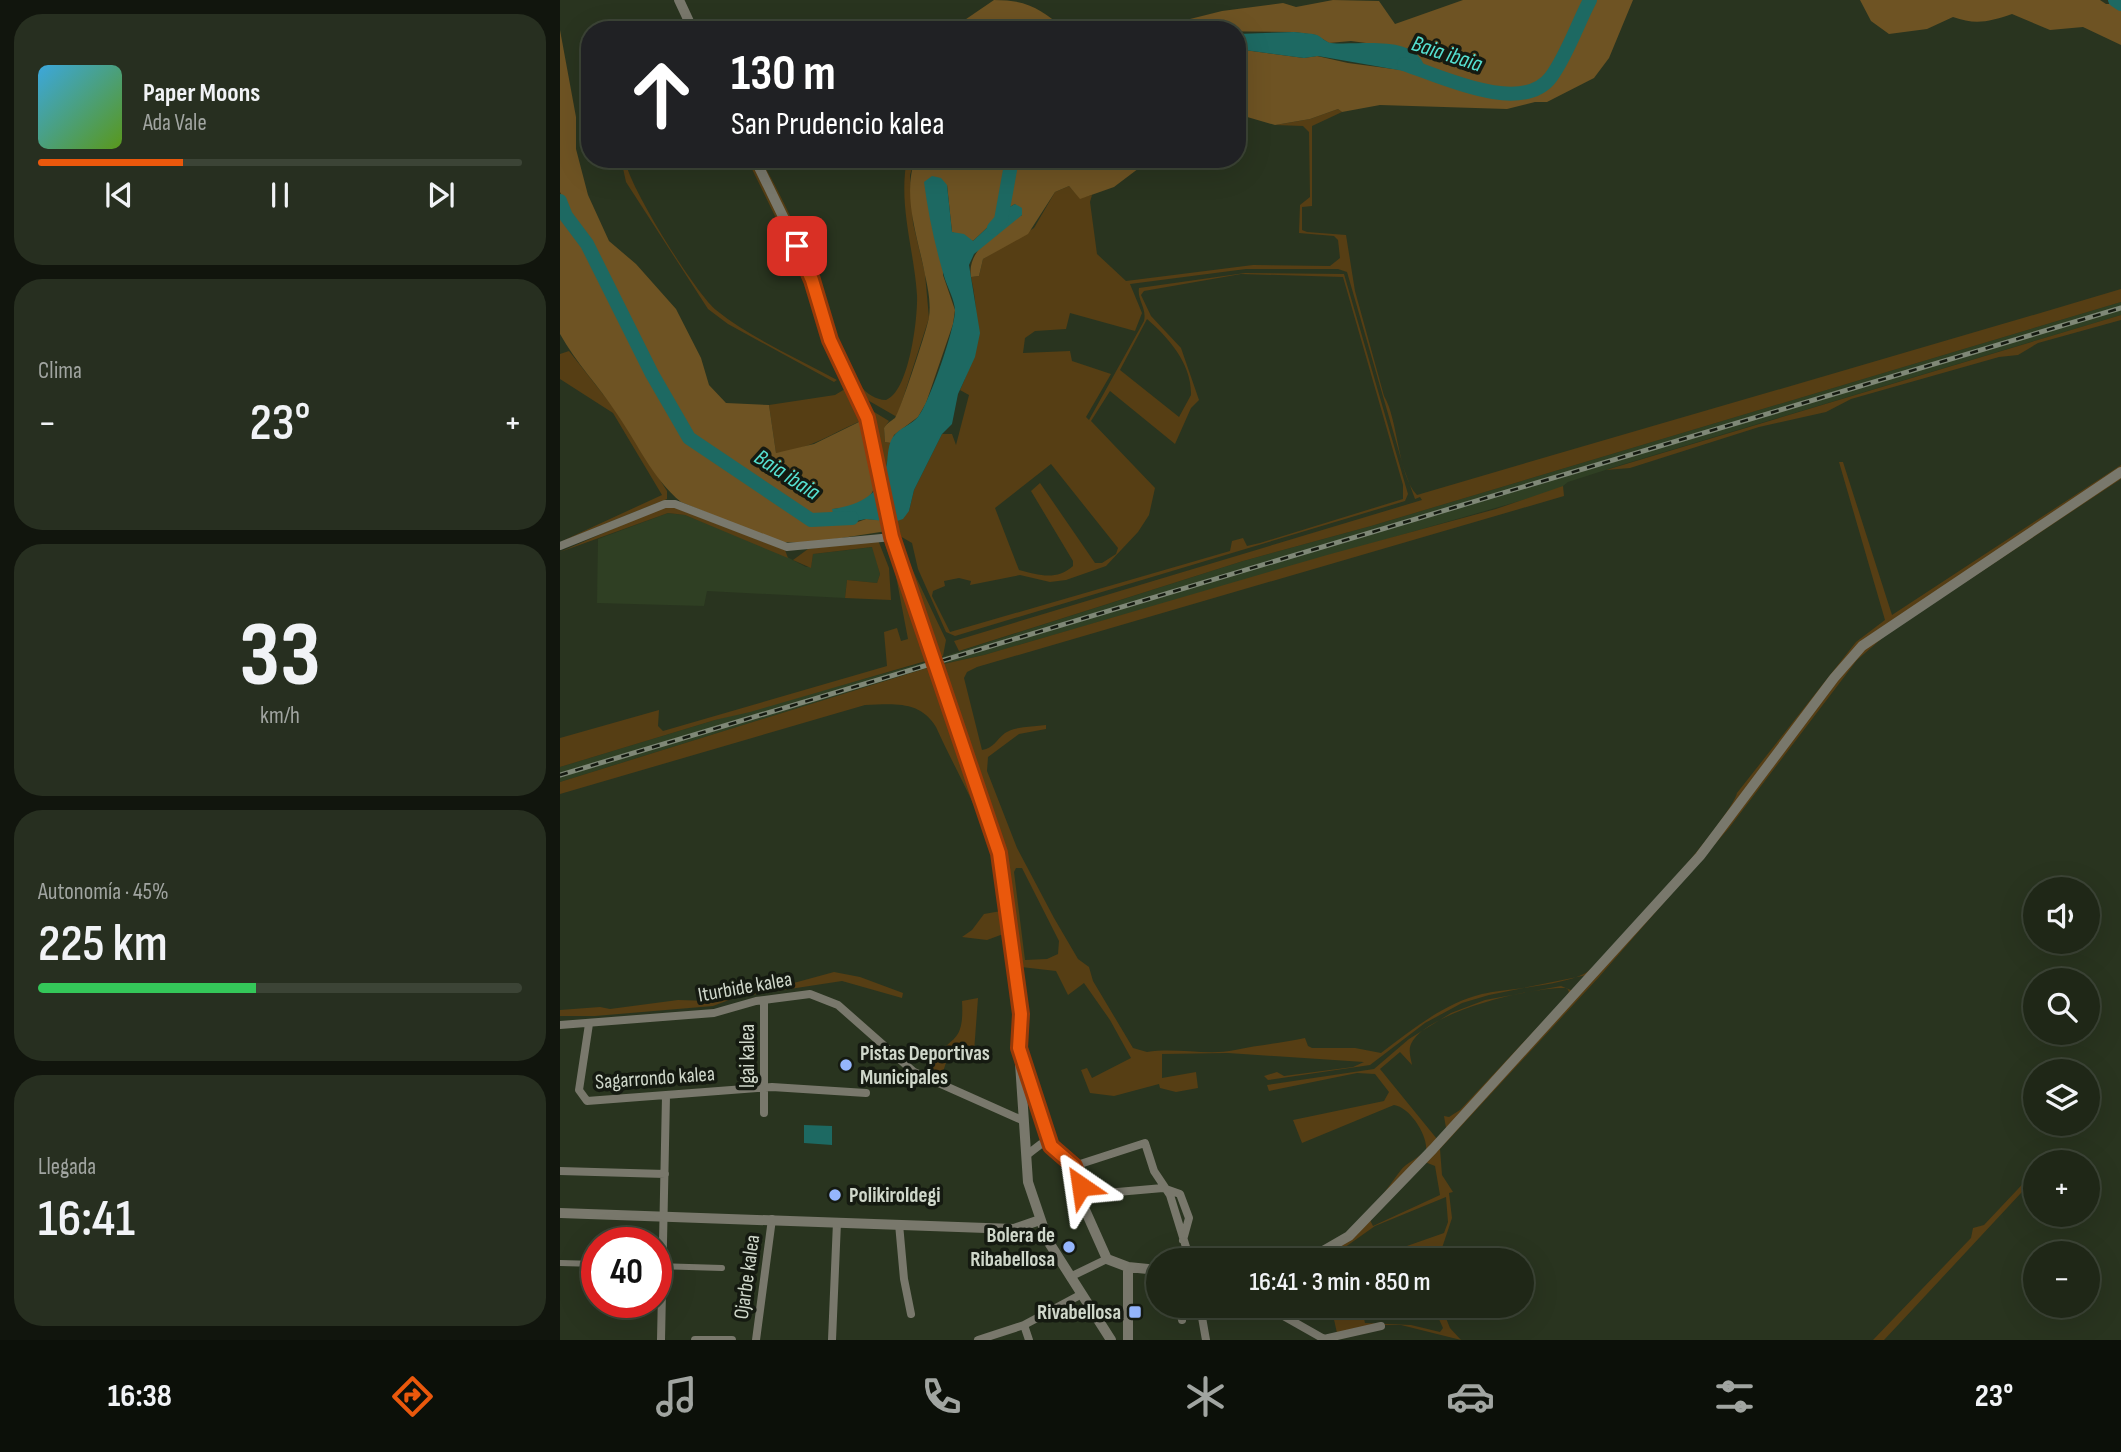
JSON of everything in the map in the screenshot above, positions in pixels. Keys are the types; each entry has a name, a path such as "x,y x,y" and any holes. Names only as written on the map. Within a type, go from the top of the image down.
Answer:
{"street":[{"path":"679,0 689,21"},
{"path":"759,168 806,264 830,340 867,418 892,537 999,853 1021,1014 1019,1048 1028,1182 1048,1241 1111,1340"},
{"path":"1326,1248 1338,1244 1360,1226 1700,856 1834,678 1862,646 2121,472"},
{"path":"560,546 665,504 675,504 787,547 892,537"},
{"name":"Iturbide kalea","path":"560,1025 714,1013 764,1000 803,994 820,997 838,1005 914,1072 1024,1121"},
{"name":"Igai kalea","path":"764,1000 764,1113"},
{"name":"Sagarrondo kalea","path":"589,1024 579,1085 583,1099 593,1102 764,1088 866,1093"},
{"path":"1019,1048 1051,1146"},
{"path":"663,1227 666,1096"},
{"path":"1074,1166 1145,1143 1163,1188 1170,1195 1186,1248"},
{"path":"1028,1154 1041,1144 1051,1146 1074,1166 1083,1195 1082,1203 1107,1259 1128,1267 1146,1269"},
{"path":"560,1171 665,1174"},
{"path":"1083,1195 1163,1188"},
{"path":"560,1213 1014,1229 1040,1220"},
{"name":"Ojarbe kalea","path":"756,1340 772,1219"},
{"path":"832,1340 837,1222"},
{"path":"899,1224 904,1279 911,1314"},
{"path":"1070,1277 1107,1259"},
{"path":"560,1263 581,1264"},
{"path":"672,1266 722,1268"},
{"path":"1128,1267 1128,1340"},
{"path":"978,1340 1024,1325 1080,1295"},
{"path":"661,1318 661,1340"},
{"path":"1202,1318 1206,1340"},
{"path":"1286,1318 1323,1340 1381,1326"},
{"path":"1024,1325 1028,1340"},
{"path":"695,1340 732,1340"}],"shaded area":[{"path":"994,0 1025,4 1055,21 963,21"},
{"path":"1333,0 1379,1 1395,24 1463,0 1633,0 1609,58 1594,78 1547,102 1507,109 1380,105 1342,112 1338,109 1310,119 1275,125 1246,117 1246,50 1304,58 1317,56 1416,72 1411,49 1351,41 1329,43 1316,35 1294,32 1246,31 1246,21 1178,21 1222,11 1283,3 1296,7"},
{"path":"1860,0 2100,0 2106,4 2116,4 2111,0 2121,0 2121,45 2083,27 2050,30 2012,14 1982,22 1953,17 1927,29 1889,34 1871,21"},
{"path":"560,30 576,117 576,149 588,195 609,241 636,264 676,309 701,358 709,385 726,403 769,405 776,453 814,444 863,420 876,469 873,491 866,500 854,506 833,509 849,525 866,519 885,520 887,531 809,543 779,542 681,502 654,472 625,425 566,345 560,334 560,208 566,223 568,211 560,192"},
{"path":"1338,109 1342,112 1312,126 1312,206 1302,207 1302,230 1346,235 1355,291 1405,471 1347,272 1338,269 1246,269 1130,284 1142,313 1135,331 1070,313 1066,329 1035,331 1025,338 1023,353 1070,351 1072,361 1111,374 1086,417 1089,420 1144,321 1139,288 1245,273 1344,274 1408,494 1405,501 955,636 946,632 918,569 912,543 893,532 891,521 909,511 914,490 942,434 952,434 956,445 969,395 960,390 971,362 976,335 976,306 971,277 979,276 983,259 1034,228 1055,192 1069,186 1080,198 1092,195 1090,202 1097,254 1126,281 1253,265 1330,266 1340,258 1338,240 1334,236 1299,233 1300,205 1310,197 1309,132 1303,126 1275,125 1310,119","holes":["1241,274 1343,277 1403,485 1403,499 1260,543 1247,546 1243,538 1232,541 1230,551 950,632 932,596 933,591 945,586 944,581 959,578 971,581 970,585 1020,575 1050,582 1066,580 1106,566 1138,532 1149,515 1155,488 1091,421 1110,391 1175,444 1191,408 1199,400 1181,348 1151,316 1141,295 1144,291","1147,319 1177,352 1188,373 1191,395 1179,417 1120,370","1051,464 1118,548 1116,554 1102,563 1095,563 1040,483 1031,491 1073,561 1073,566 1054,575 1019,570 995,508"]},
{"path":"623,168 628,168 637,191 664,238 706,300 716,310 760,339 837,380 834,382 728,324 708,309 626,182"},
{"path":"751,168 757,168 789,232 863,420 810,444 776,453 769,405 835,395 845,389 827,347 803,273"},
{"path":"763,168 781,196 815,269 850,370 872,396 886,400 901,383 916,320 917,295 904,193 906,168 912,168 910,175 913,223 925,274 929,318 897,417 864,398 836,346"},
{"path":"912,168 1139,168 1114,187 1080,199 1069,186 1055,192 1028,234 983,259 979,276 971,277 971,267 979,249 995,233 1022,215 1015,204 973,241 952,232 947,185 943,275 955,310 953,324 926,403 918,417 894,435 891,443 885,442 884,428 898,413 930,312 915,232"},
{"path":"2121,289 2121,302 1371,526 1243,561 959,651 954,641 1422,500 1420,497 1415,499 1408,480 1417,495"},
{"path":"2121,302 2121,315 1621,465 1568,482 1558,490 984,655 930,667 560,782 560,767 715,720 926,662 1243,561 1371,526"},
{"path":"2121,315 2121,320 2038,343 2018,355 1999,357 1851,399 1826,412 1759,427 1630,468 1606,470"},
{"path":"569,351 617,412 667,491 667,499 560,542 662,495 613,413 560,379 560,354"},
{"path":"869,411 889,421 884,428 885,442 891,443 884,477"},
{"path":"1839,462 1843,462 1892,615 2121,465 2121,468 1863,641 1712,837 1677,876 1730,807 1737,793 1856,642 1885,620"},
{"path":"2121,476 2121,479 1887,634 1857,660 1729,828 1599,977 1440,1149 1442,1175 1453,1192 1449,1193 1452,1218 1442,1248 1401,1248 1444,1233 1448,1222 1446,1197 1375,1226 1344,1248 1336,1248 1370,1220 1373,1226 1440,1195 1435,1166 1425,1162 1703,856 1855,656 1881,635"},
{"path":"1563,486 1564,496 977,667 967,672 964,678 982,750 992,746 1009,731 1046,725 1046,729 1019,734 988,757 987,771 1017,848 1054,918 1078,959 1089,967 1093,981 1133,1048 1147,1052 1224,1052 1305,1038 1308,1046 1312,1048 1355,1048 1381,1053 1429,1018 1468,998 1524,988 1462,1003 1425,1023 1370,1065 1268,1080 1264,1076 1277,1072 1284,1076 1353,1067 1364,1062 1228,1053 1162,1054 1162,1078 1196,1072 1198,1088 1176,1092 1160,1088 1159,1084 1114,1096 1090,1093 1081,1070 1087,1068 1092,1078 1131,1058 1110,1020 1084,983 1068,995 1056,971 1021,967 1004,854 944,679 935,681 976,796 972,800 984,818 997,859 1006,933 987,940 962,937 972,930 984,914 1001,911 1000,887 988,839 936,727 930,718 914,708 896,704 865,705 560,794 560,782 930,667 984,655 1327,555 1496,509","holes":["1016,868 1022,868 1059,941 1058,954 1047,959 1025,960 1014,872"]},
{"path":"673,507 785,550 788,558 685,515 668,513 560,552 658,509"},
{"path":"668,513 685,515 776,551 806,567 811,567 813,554 873,547 880,574 877,583 847,580 845,598 707,591 704,606 597,603 598,539"},
{"path":"878,540 889,568 891,600 845,598 847,580 877,583 880,574 872,547 813,554 811,568 793,560 808,549"},
{"path":"888,542 924,653 933,651 902,554 904,552 946,640 943,656 560,767 560,738 659,710 658,726 663,731 887,666 884,632 897,628 901,641 908,639 895,571 885,544"},
{"path":"1677,876 1643,914 1601,959"},
{"path":"1601,959 1587,975 1575,977 1587,972"},
{"path":"834,972 860,977 903,993 902,998 842,981 737,997 713,1006 595,1016 560,1016 560,1010 600,1007 610,1009 678,1000 712,1001 741,991 790,984"},
{"path":"1561,986 1566,988 1552,989 1533,991"},
{"path":"1567,989 1573,991 1450,1127 1446,1128 1444,1116 1449,1117 1460,1110 1565,998 1569,992"},
{"path":"1527,992 1482,1003 1439,1021 1451,1013 1485,1000"},
{"path":"978,998 974,1052 950,1050 943,1072 932,1069 937,1057 958,1034 961,1027 962,1001"},
{"path":"1429,1026 1420,1032 1411,1044 1412,1065 1400,1052 1380,1069 1437,1139 1355,1228 1328,1246 1319,1248 1333,1242 1360,1222 1403,1167 1426,1150 1424,1137 1412,1116 1394,1105 1302,1143 1293,1120 1384,1101 1389,1092 1375,1074 1357,1073 1269,1091 1267,1085 1374,1069 1409,1039"},
{"path":"2023,1184 2023,1191 1884,1340 1873,1340 1971,1238 1973,1228 1984,1225"},
{"path":"1334,1318 1364,1318 1365,1323 1411,1325 1440,1332 1443,1328 1438,1318 1446,1318 1450,1328 1461,1340 1401,1325 1382,1325 1337,1333"}],"water":[{"path":"1294,32 1317,35 1331,43 1396,45 1418,55 1424,65 1417,72 1404,71 1318,56 1304,58 1246,50 1246,34"},
{"path":"932,176 941,178 947,185 952,232 964,234 973,241 1015,204 1022,208 1022,215 974,254 969,265 980,333 975,357 958,394 952,424 942,434 914,490 909,511 903,519 894,522 866,519 836,525 832,509 861,501 875,490 880,482 891,440 898,431 915,420 923,409 951,333 955,307 938,253 924,182"},
{"path":"804,1125 832,1126 832,1145 804,1143"}],"waterway":[{"name":"Baia ibaia","path":"1404,64 1480,90 1521,93 1538,88 1557,68 1590,0"},
{"name":"Baia ibaia","path":"2115,0 2121,4"},
{"name":"Baia ibaia","path":"994,228 1001,220 1010,168"},
{"name":"Baia ibaia","path":"560,201 566,216 587,244 652,374 689,438 811,520 852,518"}],"railway":[{"path":"560,775 2121,308"}],"place":[{"name":"Pistas Deportivas Municipales","path":"846,1065"},
{"name":"Polikiroldegi","path":"835,1195"},
{"name":"Bolera de Ribabellosa","path":"1069,1247"},
{"name":"Rivabellosa","path":"1135,1312"}],"route":[{"path":"797,246 812,280 830,340 867,418 892,537 999,853 1021,1014 1019,1048 1051,1146 1074,1166 1081,1186"}]}
